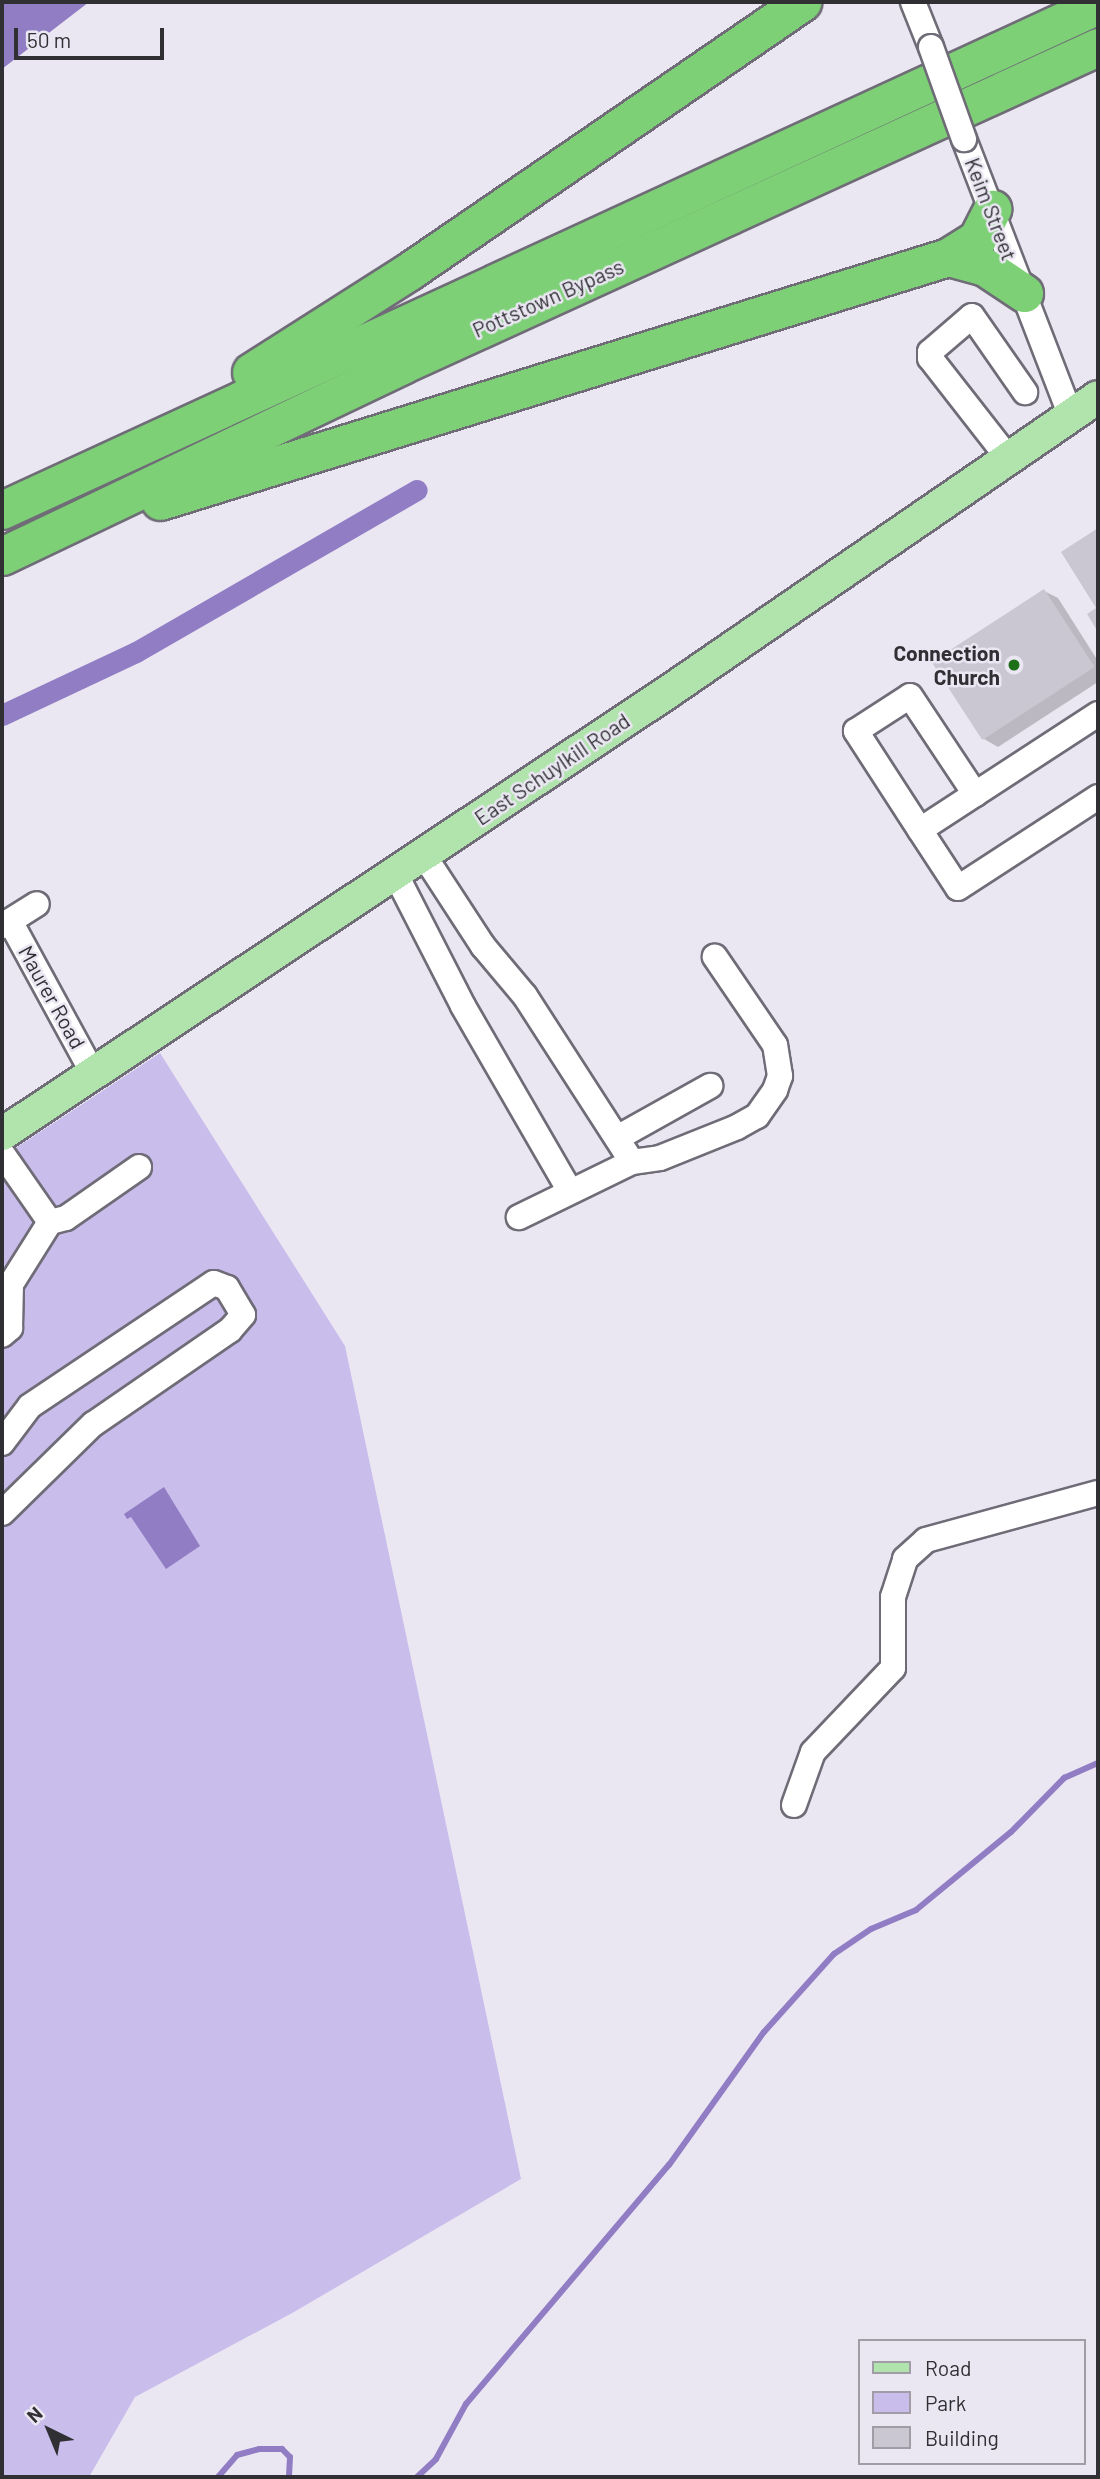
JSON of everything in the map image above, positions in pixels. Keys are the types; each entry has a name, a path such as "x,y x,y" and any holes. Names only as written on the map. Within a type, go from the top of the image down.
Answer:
{"highway":[{"path":"2,501 283,355 802,2"},
{"name":"Pottstown Bypass","path":"2,510 1098,5"},
{"name":"Pottstown Bypass","path":"2,555 402,365 1098,47"},
{"path":"36,541 948,257 977,239 992,209"},
{"path":"948,257 985,267 1024,293"}],"main road":[{"name":"East Schuylkill Road","path":"2,1134 395,873 1098,397"}],"street":[{"name":"Keim Street","path":"913,2 1071,416"},
{"path":"1009,459 930,358 930,352 972,316 1025,392"},
{"path":"975,794 910,696 856,732 958,888 1098,797"},
{"path":"920,830 1098,714"},
{"path":"423,854 483,946 525,996 632,1162"},
{"path":"395,873 463,1006 570,1191"},
{"name":"Maurer Road","path":"37,904 6,923 93,1073"},
{"path":"519,1216 632,1162 660,1158 737,1127 757,1115 775,1090 780,1076 775,1045 715,957"},
{"path":"617,1138 710,1087"},
{"path":"2,1153 50,1223"},
{"path":"2,1335 10,1328 6,1283 50,1223 66,1218 139,1167"},
{"path":"2,1443 30,1406 214,1283 227,1288 243,1315 230,1330 93,1424 2,1513"},
{"path":"794,1805 813,1752 893,1668 893,1597 905,1559 926,1540 1098,1493"}],"green space":[{"path":"160,1053 345,1346 521,2179 294,2312 135,2397 89,2477 2,2477 2,1157"}],"shaded area":[{"path":"2,2 89,2 2,69"},
{"path":"164,1487 200,1546 166,1569 131,1517 127,1519 124,1514"}],"building":[{"path":"1098,528 1098,632 1087,614 1096,608 1061,552"},
{"name":"Connection Church","path":"1044,589 1095,667 982,740 932,662"}],"waterway":[{"path":"2,715 136,652 417,490"},
{"path":"417,2477 436,2459 466,2404 669,2165 764,2032 834,1954 871,1929 916,1910 1011,1832 1064,1778 1098,1763"},
{"path":"218,2477 237,2455 259,2449 282,2449 290,2457 289,2477"}],"place":[{"name":"Connection Church","path":"1014,665"}]}
